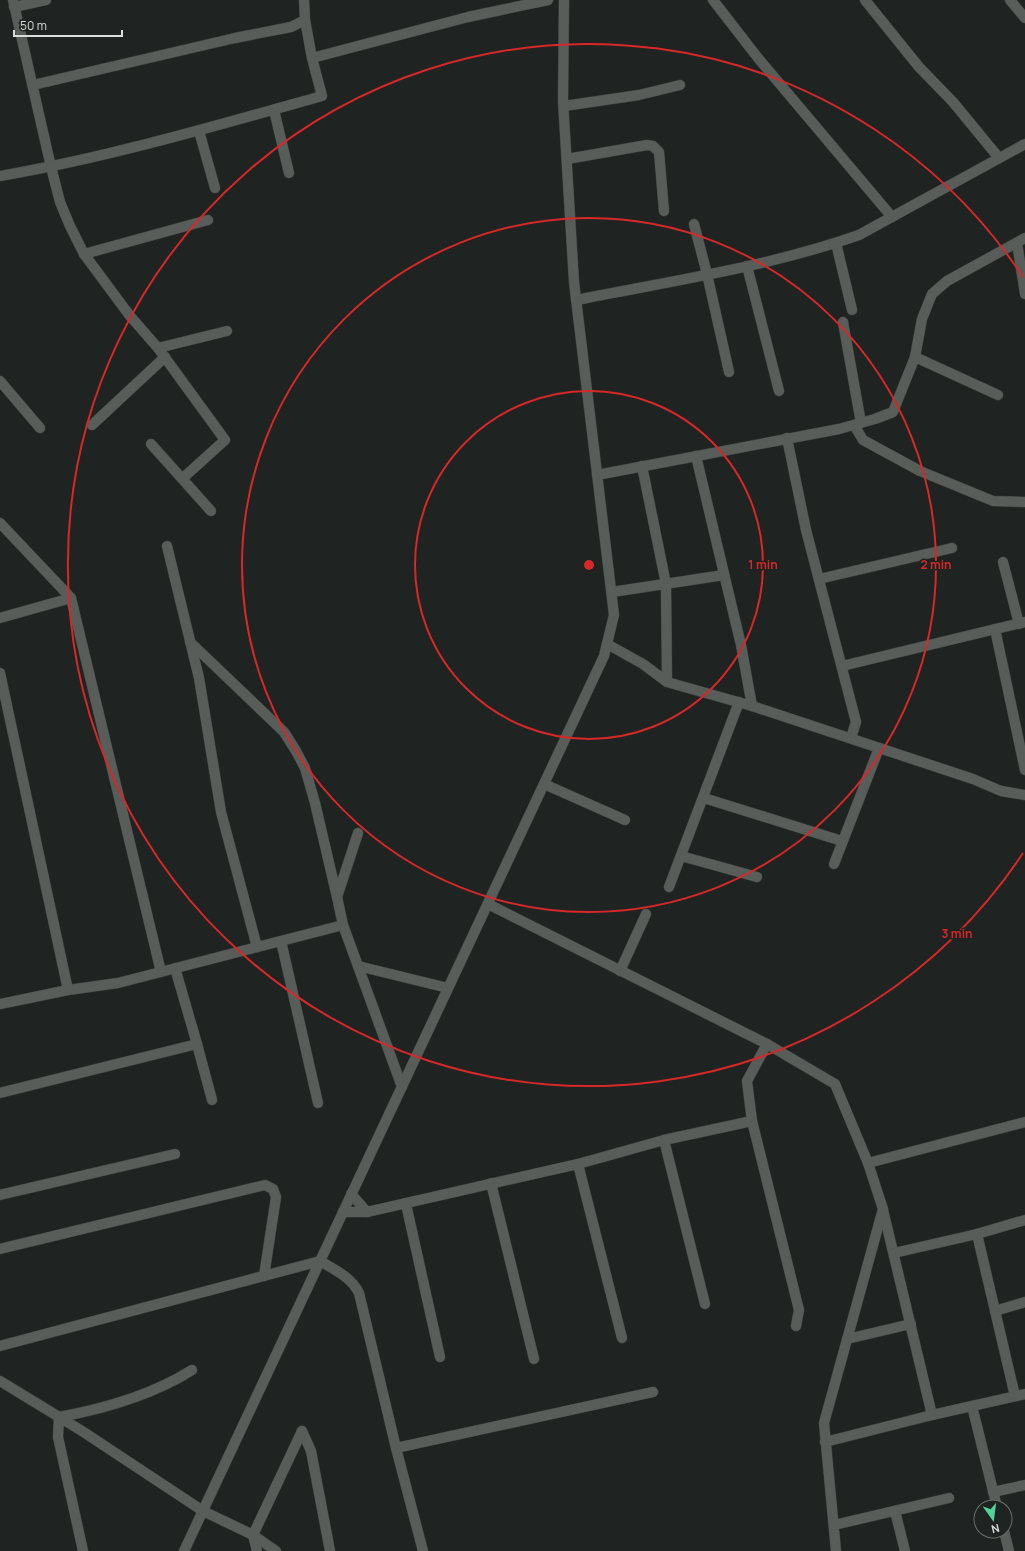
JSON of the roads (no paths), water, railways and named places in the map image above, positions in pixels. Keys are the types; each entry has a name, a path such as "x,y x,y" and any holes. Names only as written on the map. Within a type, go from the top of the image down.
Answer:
{"street":[{"path":"46,0 13,3 60,202 84,254 130,316 165,357 225,440 183,478"},
{"path":"0,177 51,167 199,131 322,96 312,58 305,20 304,0"},
{"path":"184,1551 604,656 614,615 576,300 564,106 563,2 549,0 468,16 312,58"},
{"path":"713,0 758,58 892,217"},
{"path":"865,0 918,67 953,102 999,158"},
{"path":"1010,0 1025,18"},
{"path":"33,85 235,38 291,27 305,20"},
{"path":"564,106 639,95 680,85"},
{"path":"274,110 289,173"},
{"path":"199,131 215,188"},
{"path":"576,300 747,266 816,250 859,235 1025,144"},
{"path":"567,159 647,145 653,146 659,152 664,211"},
{"path":"84,254 208,220"},
{"path":"694,224 729,372"},
{"path":"598,475 875,420 893,412 915,357 922,319 932,294 947,281 1021,240 1025,294"},
{"path":"836,243 852,310"},
{"path":"747,266 779,391"},
{"path":"843,322 857,424 863,440 920,471 993,501 1025,502"},
{"path":"158,348 227,331"},
{"path":"92,425 165,357"},
{"path":"915,357 998,395"},
{"path":"0,381 40,428"},
{"path":"787,438 806,530 856,722 851,738"},
{"path":"151,444 211,511"},
{"path":"696,456 741,644 752,706"},
{"path":"642,466 666,584 667,682"},
{"path":"0,523 71,598 161,972"},
{"path":"167,546 199,678 221,812 257,947"},
{"path":"819,579 952,548"},
{"path":"842,666 1022,623 1003,562"},
{"path":"612,592 724,574"},
{"path":"0,618 71,598"},
{"path":"995,629 1025,770"},
{"path":"189,641 284,732 296,751 304,768 315,803 343,925 402,1087"},
{"path":"607,644 643,664 667,682 739,702 851,738 973,779 1001,791 1025,795"},
{"path":"0,673 68,990"},
{"path":"669,887 704,798 739,702"},
{"path":"834,864 879,748"},
{"path":"544,784 625,820"},
{"path":"704,798 842,841"},
{"path":"337,897 358,833"},
{"path":"681,856 756,877"},
{"path":"488,904 767,1044 835,1084 868,1162 883,1209 932,1415"},
{"path":"620,970 646,914"},
{"path":"0,1004 68,990 118,983 343,925"},
{"path":"281,941 318,1103"},
{"path":"358,966 448,988"},
{"path":"176,968 212,1100"},
{"path":"0,1093 197,1044"},
{"path":"767,1044 747,1081 752,1121 799,1310 796,1326"},
{"path":"343,1212 366,1212 406,1204 491,1183 578,1164 664,1140 752,1121"},
{"path":"868,1162 1025,1122"},
{"path":"664,1140 704,1304"},
{"path":"0,1195 175,1154"},
{"path":"578,1164 622,1338"},
{"path":"491,1183 534,1359"},
{"path":"0,1249 265,1185 273,1188 276,1196 264,1276"},
{"path":"352,1194 366,1212"},
{"path":"406,1204 440,1357"},
{"path":"836,1551 824,1423 883,1209"},
{"path":"894,1253 977,1234 1025,1220"},
{"path":"825,1442 1020,1395 994,1310 977,1234"},
{"path":"0,1346 320,1261 346,1276 354,1284 359,1293 396,1448 424,1551"},
{"path":"994,1310 1025,1302"},
{"path":"847,1339 910,1324"},
{"path":"59,1418 81,1413 153,1390 192,1370"},
{"path":"0,1381 203,1511 253,1535 276,1551"},
{"path":"396,1448 652,1392"},
{"path":"972,1406 995,1499"},
{"path":"59,1418 58,1437 83,1551"},
{"path":"257,1551 253,1535 302,1432 311,1451 330,1551"},
{"path":"993,1492 1025,1485"},
{"path":"834,1525 950,1498"},
{"path":"895,1511 905,1551"},
{"path":"1006,1539 1009,1551"}]}
